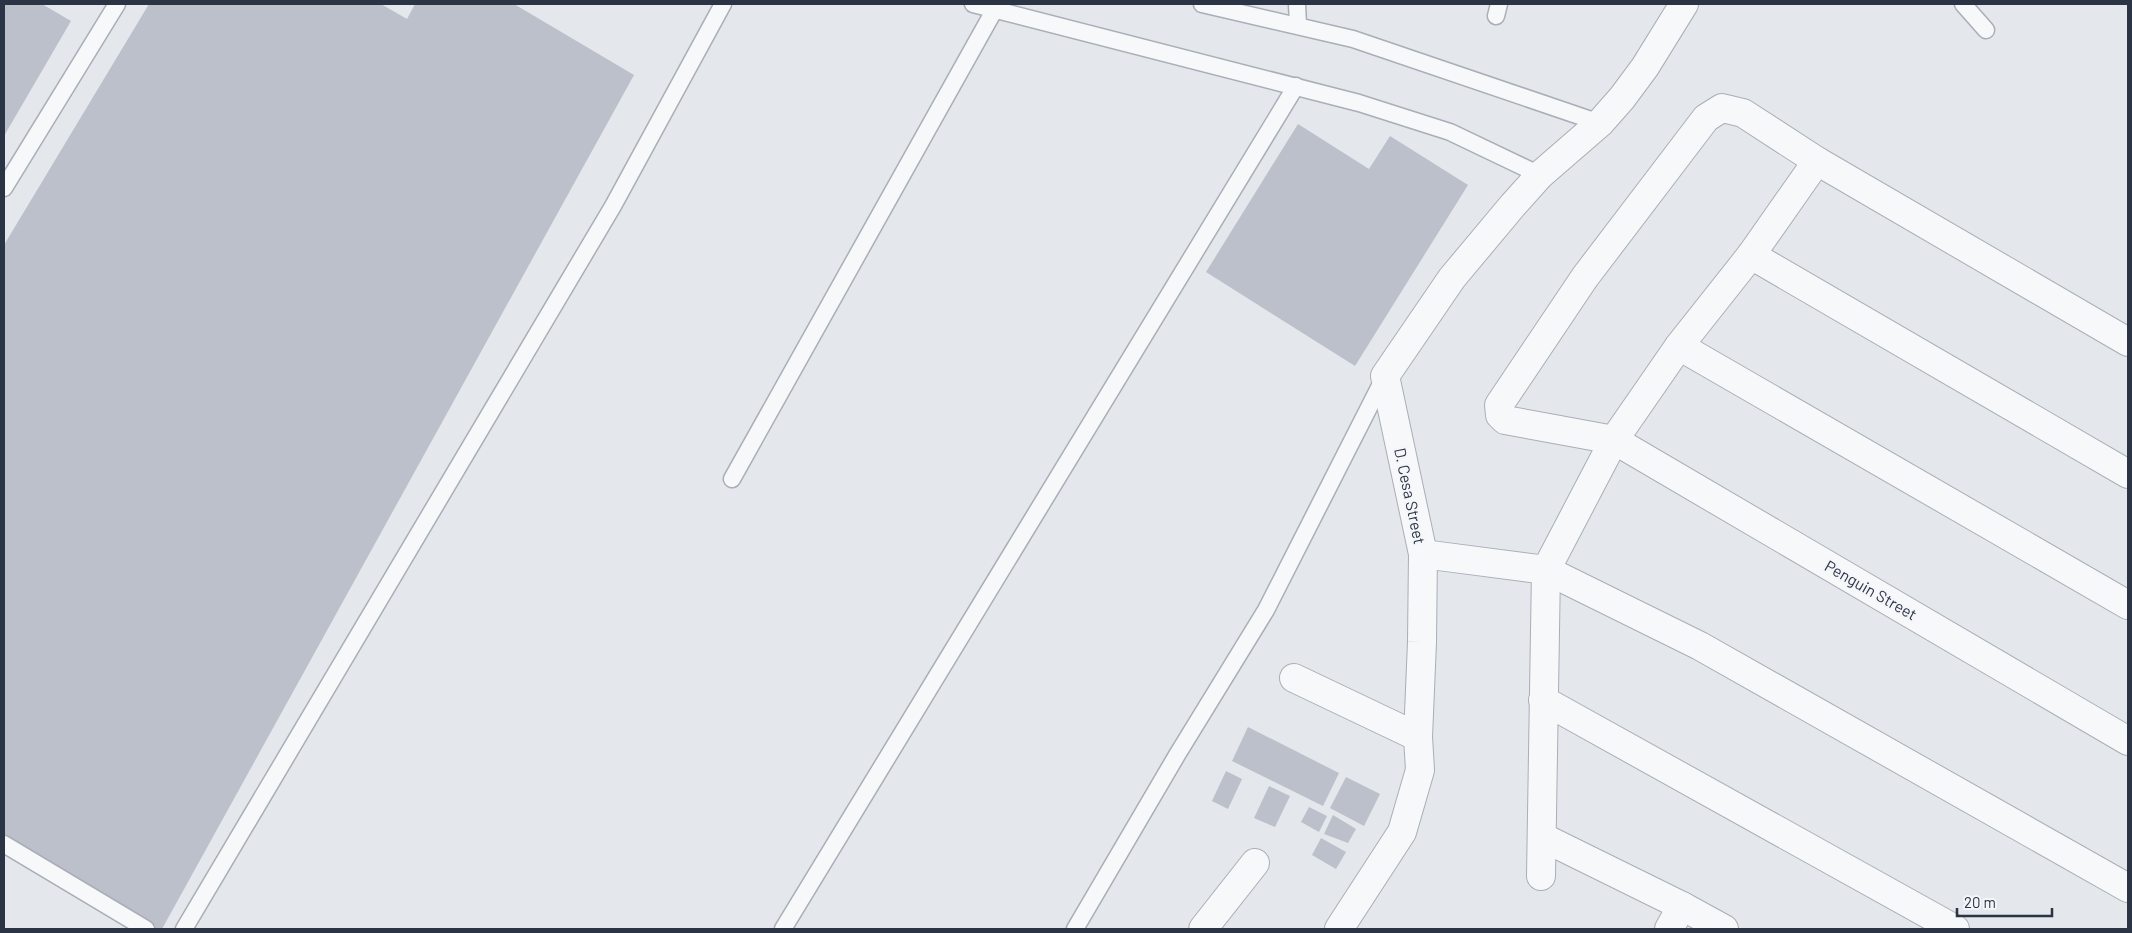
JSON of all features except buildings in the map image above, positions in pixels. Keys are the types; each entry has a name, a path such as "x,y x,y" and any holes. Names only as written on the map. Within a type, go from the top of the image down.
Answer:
{"street":[{"path":"1386,376 1452,278 1540,175 1600,122 1622,98 1645,67 1684,4"},
{"name":"Penguin Street","path":"1817,161 1743,114 1722,108 1706,118 1585,277 1499,405 1500,415 1506,420 1614,440 2128,740"},
{"path":"1541,876 1546,570 1614,440 1679,346 1751,255 1817,161 2128,342"},
{"path":"1751,255 2128,474"},
{"path":"1679,346 2128,605"},
{"name":"D. Cesa Street","path":"1339,929 1402,832 1420,770 1418,737 1423,554 1386,376"},
{"path":"1423,554 1546,570 1700,646 2128,888"},
{"path":"1294,678 1418,737"},
{"path":"1543,700 1955,929"},
{"path":"1542,838 1675,918 1724,929"},
{"path":"1203,929 1255,863"}],"lane":[{"path":"4,188 117,4"},
{"path":"184,929 613,206 724,4"},
{"path":"973,4 1360,103 1450,132 1540,175"},
{"path":"1202,4 1353,39 1600,122"},
{"path":"1297,4 1298,25"},
{"path":"1964,4 1986,30"},
{"path":"732,479 995,9"},
{"path":"783,929 1296,86"},
{"path":"1075,929 1177,755 1266,610 1386,376"},
{"path":"4,844 146,929"}]}
